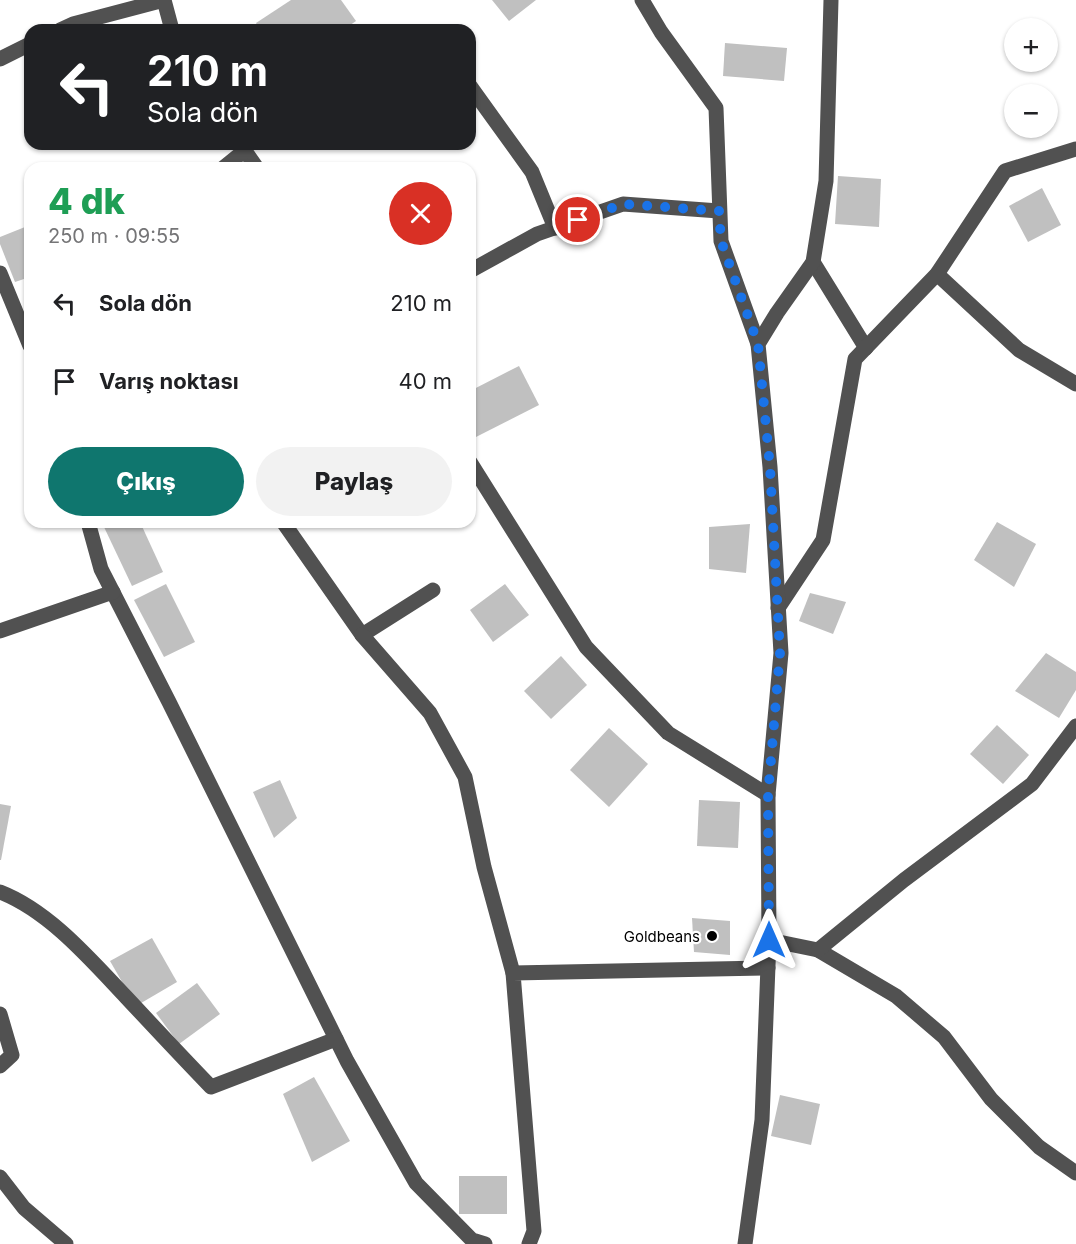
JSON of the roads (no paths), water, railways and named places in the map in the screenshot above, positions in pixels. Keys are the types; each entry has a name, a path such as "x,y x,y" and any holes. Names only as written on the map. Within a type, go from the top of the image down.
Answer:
{"street":[{"path":"73,24 165,0 171,24"},
{"path":"642,0 661,32 716,108 721,241 758,344 770,467 780,653 768,795 769,940 762,1120 745,1244"},
{"path":"758,344 813,262 826,181 831,0"},
{"path":"0,59 24,47"},
{"path":"476,94 532,172 555,228"},
{"path":"778,608 823,540 855,359 937,274 1005,171 1076,149"},
{"path":"228,162 239,150"},
{"path":"476,268 537,234 623,204 719,211"},
{"path":"813,262 866,348"},
{"path":"0,273 6,303 24,335"},
{"path":"937,274 1019,350 1076,384"},
{"path":"476,472 586,647 668,733 768,795"},
{"path":"90,528 101,569 190,742 347,1061 416,1183 472,1240 485,1244"},
{"path":"287,528 362,636 430,713 465,777 484,867 513,973 534,1231 529,1244"},
{"path":"362,636 433,590"},
{"path":"0,631 113,592"},
{"path":"818,950 904,880 1032,784 1076,726"},
{"path":"0,892 41,914 90,959 211,1087 336,1039"},
{"path":"769,940 818,950 896,996 944,1037 991,1100 1039,1147 1076,1173"},
{"path":"513,973 768,968"},
{"path":"0,1014 12,1055 0,1066"},
{"path":"0,1177 24,1208 66,1244"}],"place":[{"name":"Goldbeans","path":"712,936"}]}
